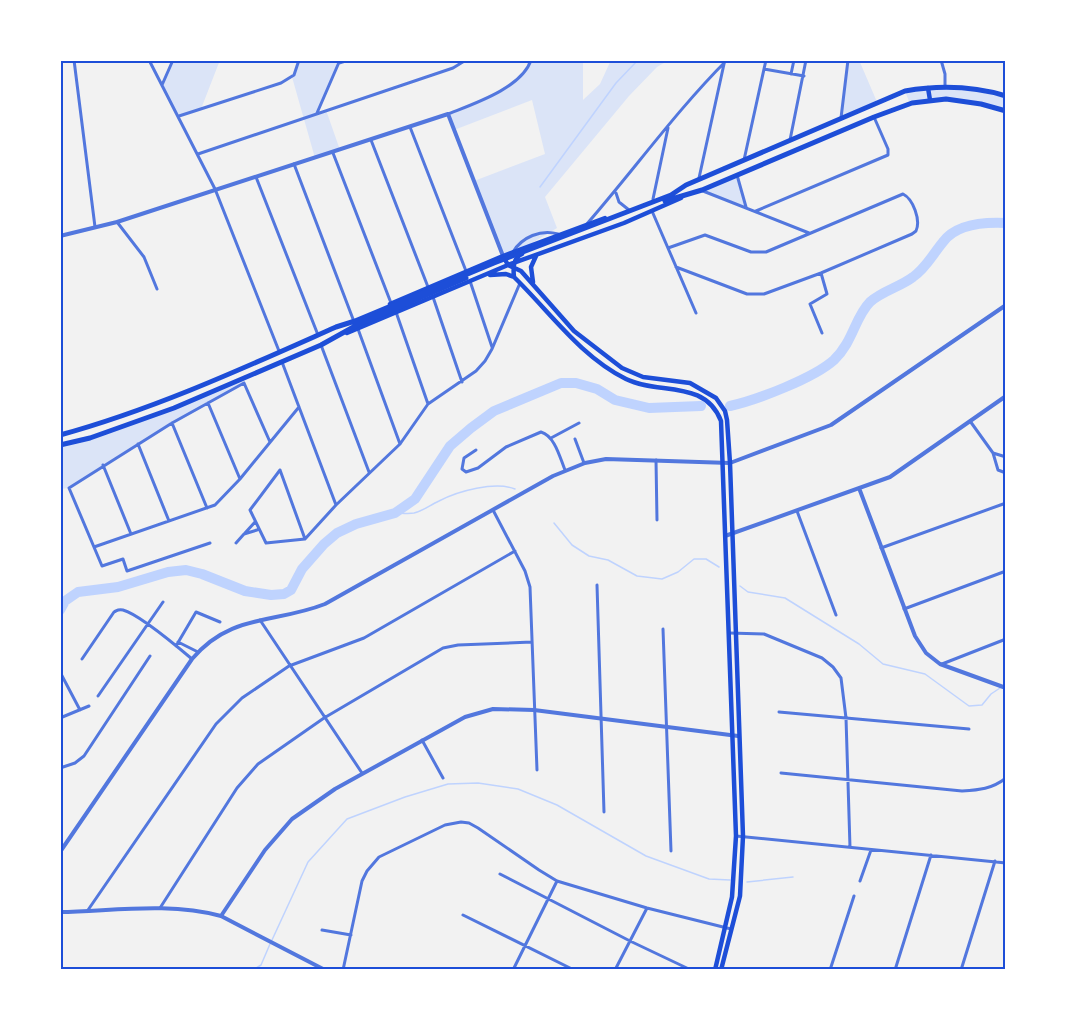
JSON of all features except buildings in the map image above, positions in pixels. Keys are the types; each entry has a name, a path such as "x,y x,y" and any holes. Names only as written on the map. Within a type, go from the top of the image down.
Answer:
{"main road":[{"path":"60,445 82,440 174,408 243,381 343,334 391,303 513,252 629,210 909,90 945,87 971,88 1006,96"},
{"path":"928,88 930,100"},
{"path":"909,90 912,103"},
{"path":"60,435 170,398 336,327 356,324 414,305 652,211 912,103 946,99 981,104 1006,111"},
{"path":"671,197 686,186"},
{"path":"356,324 494,263 671,197 689,195"},
{"path":"514,277 514,266 518,256 581,232 599,220"},
{"path":"534,285 531,267 539,254"},
{"path":"503,256 508,266"},
{"path":"514,266 534,285 574,331 628,372 643,377 690,383 716,398 725,411 730,463 743,836 741,882 715,970"},
{"path":"481,277 498,274 514,277 576,343 614,371 626,379 641,384 688,390 708,401 721,421 736,836 734,882 721,970"},
{"path":"410,295 414,305"},
{"path":"79,430 82,440"}],"street":[{"path":"74,60 94,227"},
{"path":"149,60 215,189 279,351"},
{"path":"162,84 173,60"},
{"path":"179,116 281,83 294,75 299,60"},
{"path":"317,113 340,62 349,60"},
{"path":"198,154 453,68 466,60"},
{"path":"60,236 117,222 448,114 477,103 514,82 524,74 531,60"},
{"path":"744,160 766,60"},
{"path":"791,74 794,60"},
{"path":"790,142 807,60"},
{"path":"841,120 848,60"},
{"path":"941,60 945,74 945,87"},
{"path":"586,225 668,125 726,62"},
{"path":"699,180 726,62"},
{"path":"764,69 804,76"},
{"path":"448,114 503,256"},
{"path":"756,211 888,155 888,149 874,117"},
{"path":"653,200 668,125"},
{"path":"410,127 466,271"},
{"path":"371,140 428,287"},
{"path":"333,153 391,303"},
{"path":"294,164 400,444"},
{"path":"737,175 746,207"},
{"path":"256,177 318,335"},
{"path":"702,190 809,233"},
{"path":"616,191 619,202 629,210"},
{"path":"668,248 705,236 751,252 761,253 898,195 907,196 918,221 916,231 821,273 775,291 756,295 738,291 676,267"},
{"path":"652,211 696,313"},
{"path":"117,222 144,257 157,289"},
{"path":"821,273 827,294 810,304 822,333"},
{"path":"470,281 492,349"},
{"path":"305,539 280,470 250,510 266,543 305,539 369,472 400,444 428,404 476,371 492,349 520,283"},
{"path":"433,297 462,382"},
{"path":"60,852 192,659 214,638 227,630 259,620 299,613 325,604 565,470 585,463 606,459 730,463 841,420 1006,305"},
{"path":"396,312 428,404"},
{"path":"321,345 369,472"},
{"path":"282,362 336,505"},
{"path":"210,543 127,571 123,559 102,566 69,488 243,381 270,442"},
{"path":"725,536 897,473 1006,396"},
{"path":"208,403 240,479"},
{"path":"94,547 207,508 221,500 299,407"},
{"path":"970,421 993,453 998,470 1006,473"},
{"path":"172,423 207,508"},
{"path":"551,438 579,423"},
{"path":"476,450 464,458 462,469 466,472 478,468 506,447 534,434 547,434 565,470"},
{"path":"575,439 585,463"},
{"path":"138,444 169,521"},
{"path":"993,453 1006,457"},
{"path":"656,460 657,520"},
{"path":"103,465 131,534"},
{"path":"859,488 903,609 920,645 933,660 940,664 1006,688"},
{"path":"881,548 1006,503"},
{"path":"493,510 525,571 530,587 537,770"},
{"path":"797,511 836,615"},
{"path":"236,543 255,522"},
{"path":"244,534 259,531"},
{"path":"87,912 216,724 242,698 289,666 364,638 515,552"},
{"path":"903,609 1006,571"},
{"path":"597,585 604,812"},
{"path":"98,696 163,602"},
{"path":"82,658 114,612 124,610 176,644 192,659"},
{"path":"176,644 196,612 220,622"},
{"path":"259,620 362,773"},
{"path":"663,629 671,851"},
{"path":"728,633 764,634 828,662 842,678 849,779 850,847"},
{"path":"940,664 1006,639"},
{"path":"160,908 247,775 258,764 324,718 443,648 458,645 532,642"},
{"path":"176,644 198,652"},
{"path":"60,768 75,763 84,756 150,656"},
{"path":"60,672 80,710"},
{"path":"60,718 89,706"},
{"path":"221,916 265,850 292,819 362,773 465,717 479,712 500,709 534,710 738,736"},
{"path":"779,712 969,729"},
{"path":"422,740 443,778"},
{"path":"781,774 962,791 983,790 995,786 1006,778"},
{"path":"344,970 362,881 372,864 386,852 452,822 469,823 478,828 557,881 728,929"},
{"path":"736,836 1006,863"},
{"path":"860,881 871,850"},
{"path":"895,970 931,855"},
{"path":"961,970 995,861"},
{"path":"500,874 691,970"},
{"path":"513,970 557,881"},
{"path":"830,970 854,896"},
{"path":"60,912 160,908 204,912 221,916 325,970"},
{"path":"615,970 647,908"},
{"path":"463,915 573,970"},
{"path":"322,930 351,935"}],"shaded area":[{"path":"173,60 220,60 201,109 179,116 162,85"},
{"path":"299,60 340,60 318,112 326,110 340,150 315,158 292,77"},
{"path":"531,60 583,60 583,100 600,84 611,60 669,60 657,67 629,96 545,197 557,228 520,250 503,256 474,181 545,154 532,100 454,130 448,114 510,85 525,73"},
{"path":"848,60 859,60 877,102 841,120"},
{"path":"939,87 1006,96 1006,111 946,99 910,104 905,91"},
{"path":"737,175 746,207 702,190"},
{"path":"242,379 244,383 103,465 69,488 60,489 60,445 174,408"}],"waterway":[{"path":"540,187 616,83 638,60"},
{"path":"730,406 785,388 825,367 846,345 870,302 918,273 955,231 972,225 1006,223"},
{"path":"60,610 65,601 78,592 118,587 168,572 186,570 245,591 271,595 284,594 291,590 302,569 337,533 356,524 395,513 415,499 450,446 471,428 494,411 561,383 576,383 597,389 615,400 649,408 701,406"},
{"path":"395,513 417,512 447,497 477,488 497,486 515,489"},
{"path":"554,523 572,545 589,556 608,560 637,576 662,579 678,572 694,559 706,559 719,567"},
{"path":"740,586 748,592 785,598 859,644 883,664 925,674 969,706 982,705 991,694 1000,688"},
{"path":"272,940 308,862 347,819 448,784 478,783 518,789 557,805 646,856 709,879 730,880"},
{"path":"747,882 793,877"},
{"path":"253,970 261,965 270,944"}]}
